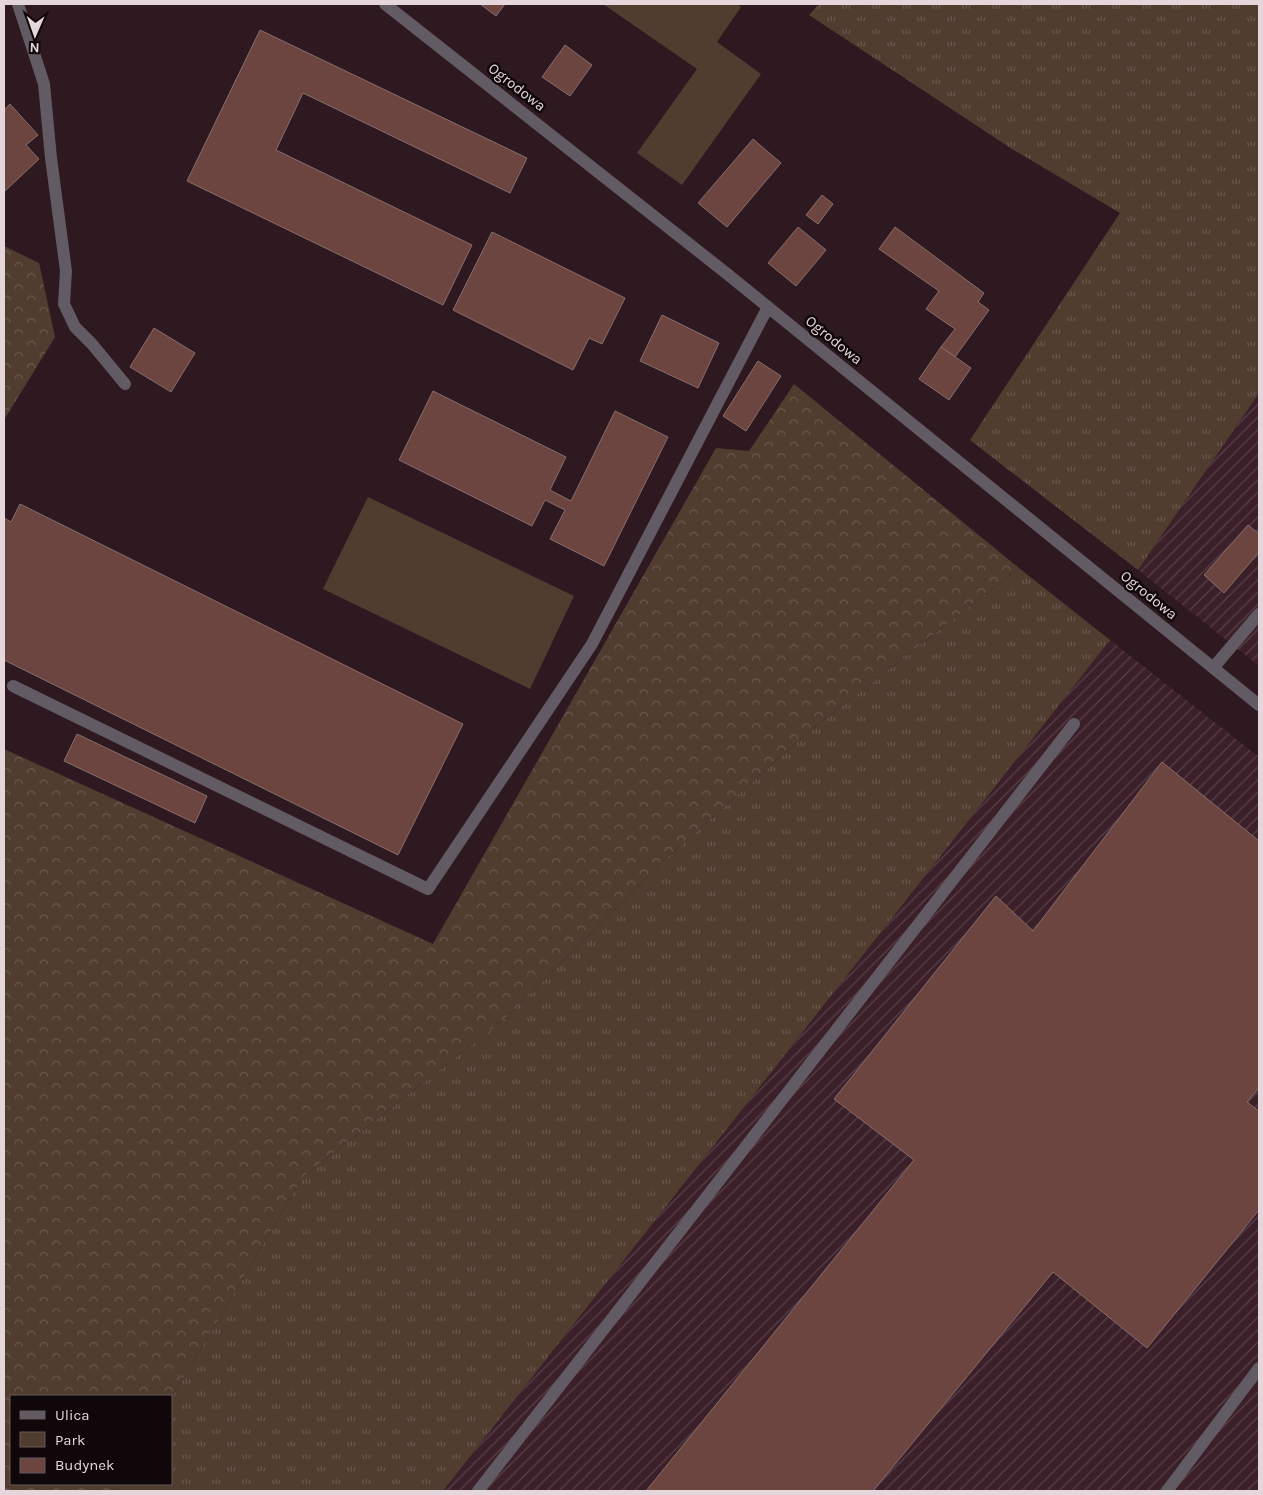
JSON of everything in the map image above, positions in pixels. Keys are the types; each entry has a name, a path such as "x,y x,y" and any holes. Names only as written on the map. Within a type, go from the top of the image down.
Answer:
{"street":[{"path":"18,4 44,84 51,158 66,271 64,304 75,327 92,344 124,384"},
{"name":"Ogrodowa","path":"385,4 768,307 1259,706"},
{"path":"13,686 428,889 592,644 768,307"},
{"path":"1213,668 1259,614"},
{"path":"478,1491 1074,724"},
{"path":"1167,1491 1259,1368"}],"shaded area":[{"path":"1259,393 1259,666 1138,570"},
{"path":"1110,640 1259,757 1259,1491 443,1491"}],"green space":[{"path":"603,4 737,4 741,7 717,42 761,74 682,185 637,153 697,69"},
{"path":"819,4 1259,4 1259,393 1138,570 970,440 1120,213 1012,149 809,15"},
{"path":"4,246 39,263 55,337 4,420"},
{"path":"794,384 1019,568 812,729 661,863 507,1017 304,1176 172,1397 172,1395 10,1395 10,1485 120,1485 117,1491 4,1491 4,749 433,944 716,448 749,451"},
{"path":"368,497 574,596 530,689 323,589"},
{"path":"1019,568 1110,640 443,1491 117,1491 120,1485 172,1485 172,1397 304,1176 507,1017 661,863 812,729"}],"building":[{"path":"480,4 505,4 496,16"},
{"path":"260,30 527,158 510,193 303,93 276,150 472,245 443,305 187,181"},
{"path":"565,45 592,65 570,96 542,77"},
{"path":"10,104 38,135 26,145 39,159 4,192 4,110"},
{"path":"753,139 781,163 727,227 698,203"},
{"path":"822,195 833,204 818,224 806,215"},
{"path":"798,227 826,250 796,286 768,263"},
{"path":"895,227 984,293 978,302 989,310 955,357 941,347 955,329 926,309 939,291 879,249"},
{"path":"492,232 625,298 602,344 589,338 573,370 453,310"},
{"path":"662,315 719,343 698,388 640,361"},
{"path":"154,328 195,353 171,392 130,367"},
{"path":"941,347 971,368 949,400 919,379"},
{"path":"758,361 781,376 746,431 723,416"},
{"path":"433,391 566,457 550,490 571,501 615,411 668,437 604,566 550,539 565,510 545,500 532,526 399,460"},
{"path":"20,504 463,724 398,855 4,660 4,518 11,522"},
{"path":"1248,525 1259,534 1259,552 1224,593 1204,575"},
{"path":"77,734 207,796 195,823 64,761"},
{"path":"1162,762 1259,841 1259,1088 1247,1102 1259,1111 1259,1210 1147,1348 1053,1272 873,1491 646,1491 914,1160 834,1099 996,896 1033,931"}]}
